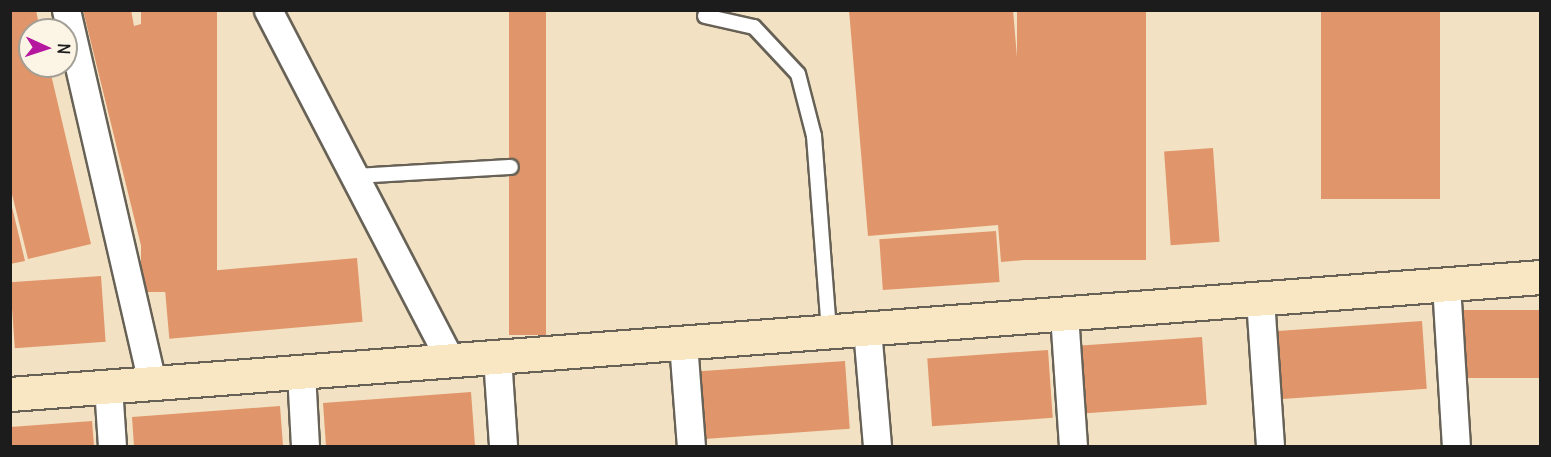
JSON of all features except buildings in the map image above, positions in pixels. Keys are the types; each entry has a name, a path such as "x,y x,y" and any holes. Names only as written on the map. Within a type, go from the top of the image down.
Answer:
{"street":[{"path":"66,10 152,383"},
{"path":"268,10 450,360"},
{"path":"10,394 1540,277"},
{"path":"1446,284 1456,447"},
{"path":"1260,299 1270,447"},
{"path":"1064,314 1073,447"},
{"path":"867,329 877,447"},
{"path":"683,343 691,447"},
{"path":"497,357 503,447"},
{"path":"301,372 305,447"},
{"path":"108,386 112,447"}],"lane":[{"path":"705,16 754,27 798,74 814,136 829,331"},
{"path":"354,176 511,167"}]}
